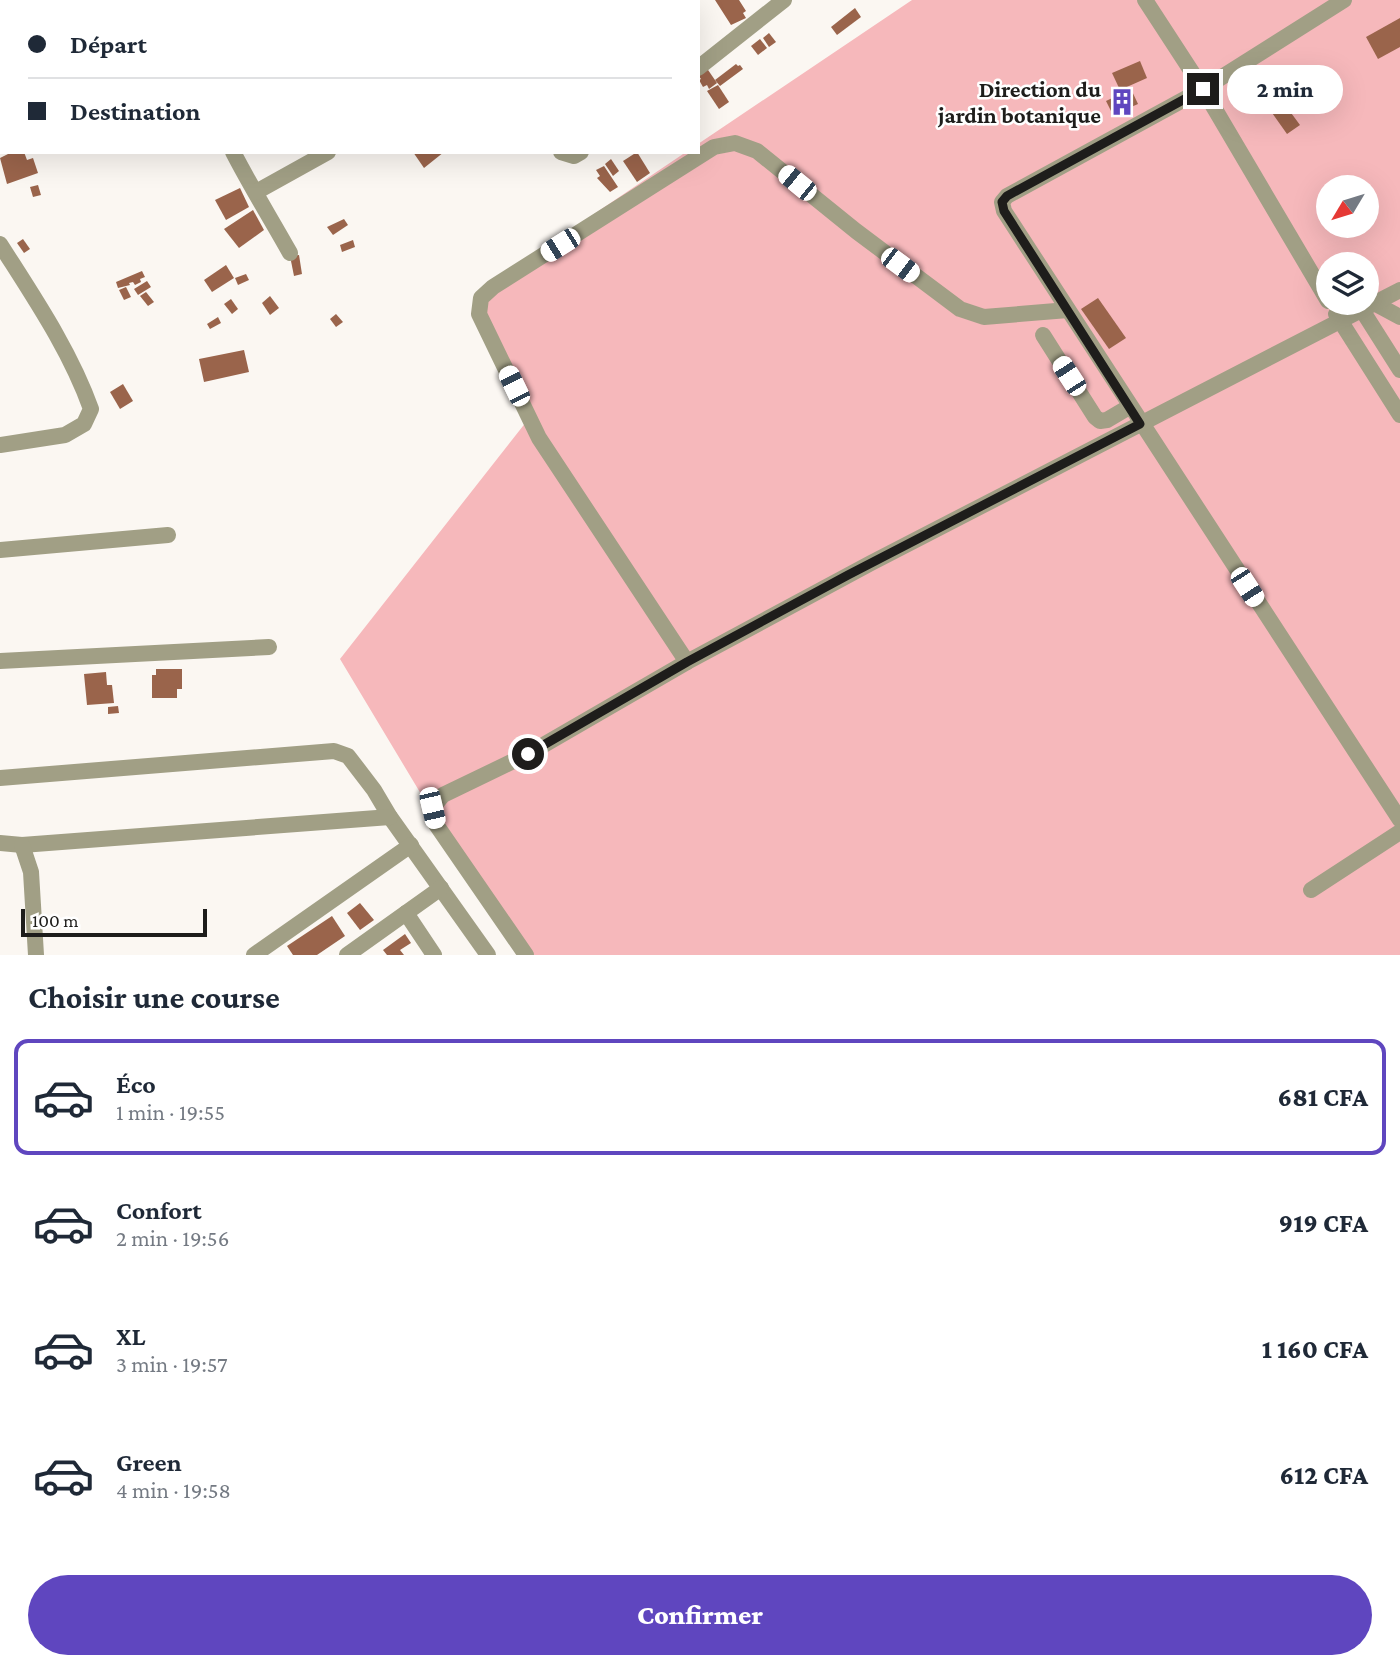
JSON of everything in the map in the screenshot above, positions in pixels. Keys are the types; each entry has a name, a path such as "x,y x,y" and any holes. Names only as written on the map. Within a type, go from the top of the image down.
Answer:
{"street":[{"path":"700,66 783,0"},
{"path":"1145,0 1203,89 1316,280"},
{"path":"1344,0 1203,89 1007,196 1002,202 1004,211 1129,407 1400,820"},
{"path":"687,662 539,438 480,314 481,298 493,287 714,147 735,143 757,151 856,231 960,309 984,317 1068,310"},
{"path":"234,154 289,253"},
{"path":"256,192 324,154"},
{"path":"0,244 49,322 85,391 91,409 83,424 65,435 0,445"},
{"path":"1379,300 1400,290"},
{"path":"1379,310 1400,317"},
{"path":"1337,315 1400,415"},
{"path":"526,955 435,823 432,808 443,795 528,754 687,662 871,563 1351,315"},
{"path":"1372,315 1400,370"},
{"path":"1043,335 1094,417 1101,421 1108,420 1129,407"},
{"path":"0,550 168,536"},
{"path":"0,661 269,647"},
{"path":"0,778 334,751 348,756 488,955"},
{"path":"0,844 22,845 390,817"},
{"path":"1311,890 1400,832"},
{"path":"22,845 31,872 36,955"},
{"path":"254,955 411,845"},
{"path":"347,955 441,888"},
{"path":"406,914 434,955"}],"shaded area":[{"path":"912,0 1400,0 1400,955 530,955 427,804 340,659 534,412 477,293 683,154 700,154 700,143"}],"building":[{"path":"715,0 739,0 746,11 743,13 746,18 731,25"},
{"path":"855,8 861,17 837,35 831,27"},
{"path":"1400,18 1400,47 1378,59 1366,37"},
{"path":"769,33 776,42 769,47 763,38"},
{"path":"760,39 767,48 758,55 751,46"},
{"path":"1140,61 1147,78 1120,90 1112,73"},
{"path":"736,64 743,69 720,86 715,80"},
{"path":"706,67 717,83 709,89 707,85 703,87 700,73"},
{"path":"1258,67 1276,92 1280,88 1288,99 1283,102 1300,125 1287,134 1246,76"},
{"path":"718,85 729,102 719,109 707,91"},
{"name":"Direction du jardin botanique","path":"1131,89 1138,104 1113,115 1106,101"},
{"path":"8,154 25,154 27,160 33,158 38,173 7,184 0,158"},
{"path":"414,154 442,154 424,168"},
{"path":"638,154 650,173 637,182 623,161"},
{"path":"611,159 619,171 613,176 605,164"},
{"path":"604,166 618,187 610,192 597,178 600,176 596,170"},
{"path":"38,185 41,195 33,197 30,187"},
{"path":"240,188 249,207 226,220 215,200"},
{"path":"253,210 264,230 239,248 224,229"},
{"path":"344,219 348,225 333,235 327,227"},
{"path":"23,239 30,249 24,253 17,243"},
{"path":"353,240 355,247 342,252 340,245"},
{"path":"299,255 302,274 294,276 290,256"},
{"path":"226,265 234,278 212,292 204,280"},
{"path":"142,271 145,277 140,279 141,282 118,288 116,282"},
{"path":"246,274 249,280 238,285 235,278"},
{"path":"147,281 151,287 138,295 134,289"},
{"path":"126,287 131,297 124,300 119,290"},
{"path":"146,292 154,302 148,306 140,296"},
{"path":"270,296 279,308 270,315 262,303"},
{"path":"1098,298 1126,338 1109,349 1081,309"},
{"path":"231,299 238,309 232,314 224,304"},
{"path":"336,314 343,322 336,327 330,319"},
{"path":"218,317 221,323 210,329 207,324"},
{"path":"244,350 249,372 204,382 199,359"},
{"path":"123,384 133,401 120,409 110,392"},
{"path":"156,669 182,669 182,689 177,689 177,698 152,698 152,675 156,675"},
{"path":"106,672 107,685 112,685 114,703 87,705 84,674"},
{"path":"118,706 119,713 108,714 108,707"},
{"path":"360,903 374,920 360,930 347,913"},
{"path":"332,916 345,936 317,955 293,955 287,946"},
{"path":"405,934 411,943 400,950 404,955 387,955 383,950"}],"place":[{"name":"Direction du jardin botanique","path":"1122,102"}],"route":[{"path":"528,754 687,662 848,575 1140,424 1004,211 1002,202 1007,196 1203,89"}]}
